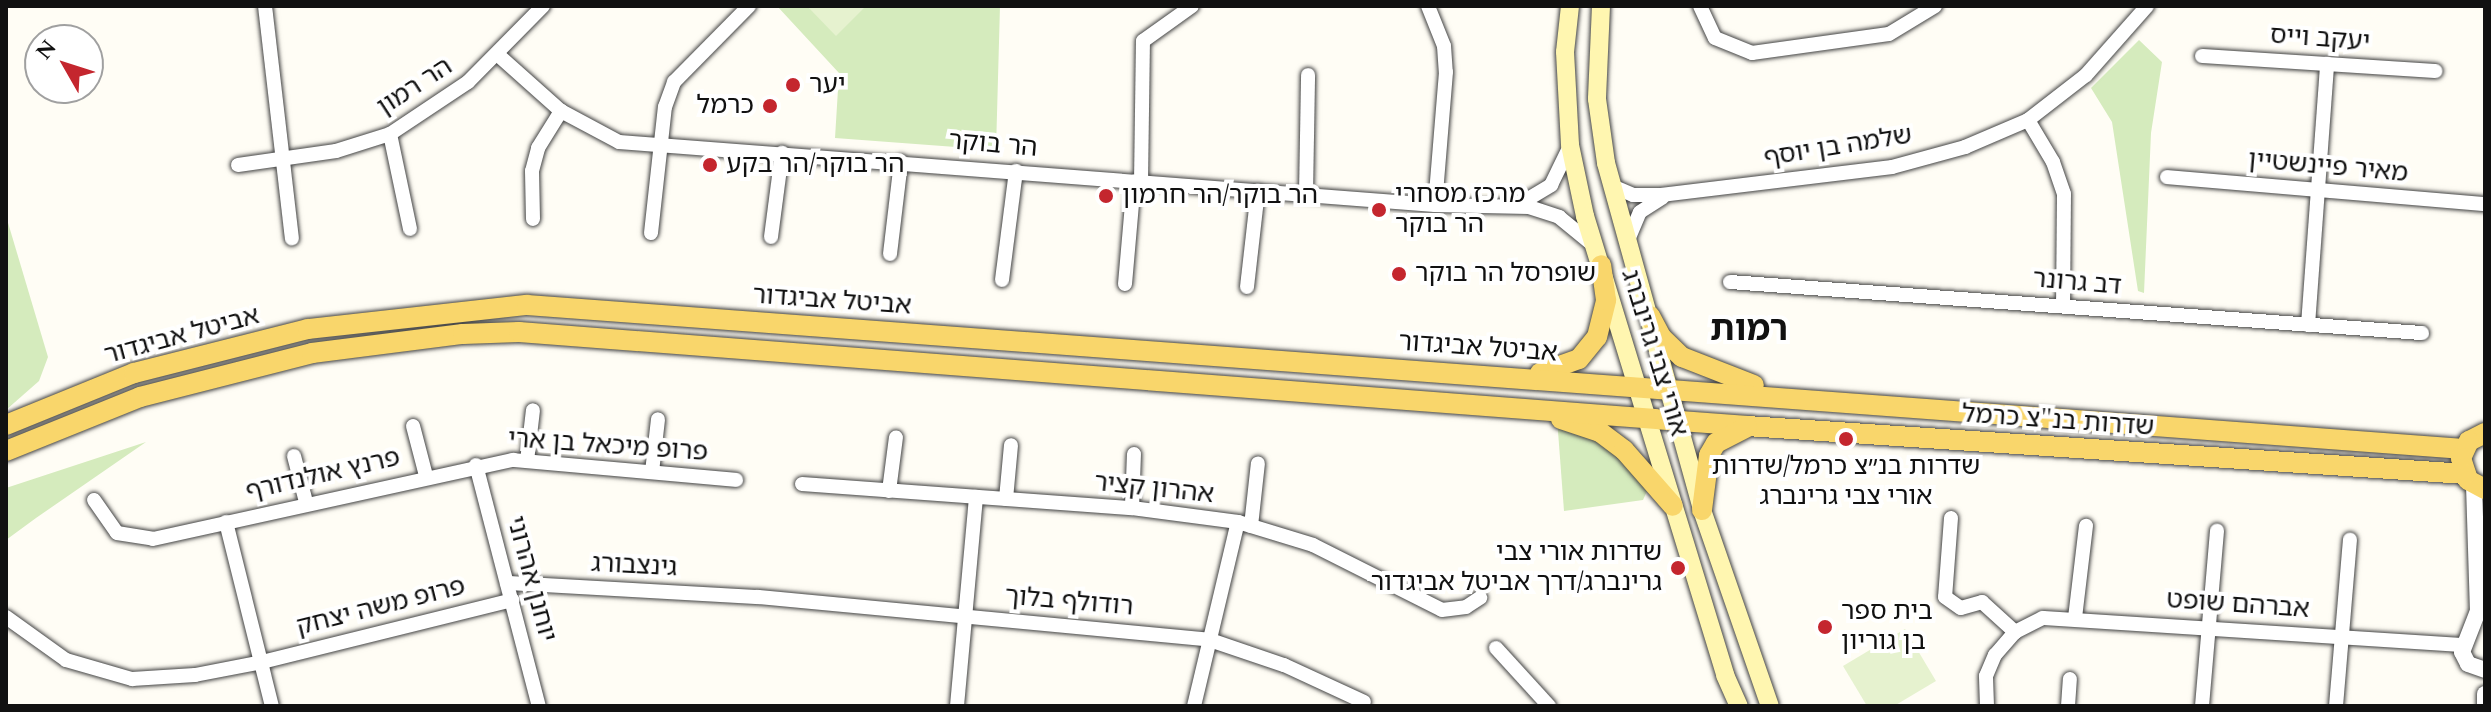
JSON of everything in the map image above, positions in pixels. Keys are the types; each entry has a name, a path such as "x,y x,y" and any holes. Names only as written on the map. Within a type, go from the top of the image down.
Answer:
{"main road":[{"name":"אורי צבי גרינברג","path":"1570,6 1565,52 1570,145 1597,255 1673,506 1739,706"},
{"name":"אורי צבי גרינברג","path":"1601,6 1597,99 1612,186 1702,510 1770,706"},
{"path":"1519,377 1560,370 1579,359 1597,337 1606,300 1597,255"},
{"name":"אביטל אביגדור","path":"6,425 134,373 308,329 527,305 1670,387"},
{"path":"1650,316 1661,337 1682,357 1789,396"},
{"name":"אביטל אביגדור","path":"6,451 140,397 312,353 463,334 519,332 1511,405 1647,419"},
{"name":"שדרות בנ\"צ כרמל","path":"1670,387 2464,449"},
{"path":"1511,405 1600,432 1638,463 1673,506"},
{"name":"שדרות בנ\"צ כרמל","path":"1647,419 2474,483"},
{"path":"1702,510 1709,455 1716,443 1747,426"},
{"path":"2474,483 2464,449 2485,433"}],"street":[{"path":"268,6 281,159 292,238"},
{"name":"הר רמון","path":"238,165 281,159 390,134 435,109 497,54 543,6"},
{"path":"651,233 660,146 674,82 749,6"},
{"path":"1125,284 1137,181 1143,41 1192,6"},
{"path":"1428,6 1444,46 1446,72 1435,205"},
{"path":"1700,6 1715,38 1752,53 1889,34 1935,6"},
{"name":"שלמה בן יוסף","path":"1612,186 1633,195 1674,193 1892,167 1965,147 2028,120 2086,75 2147,6"},
{"name":"הר בוקר","path":"497,54 561,111 619,142 1435,205 1514,206 1559,217 1597,255"},
{"name":"יעקב וייס","path":"2202,56 2436,71"},
{"path":"2308,325 2327,64"},
{"path":"1306,194 1308,75"},
{"path":"533,219 532,171 538,148 561,111"},
{"path":"2028,120 2053,162 2064,194 2063,306"},
{"path":"390,134 410,229"},
{"path":"1514,206 1551,185 1570,145"},
{"path":"771,237 782,153"},
{"path":"890,254 901,162"},
{"path":"1002,280 1016,171"},
{"name":"מאיר פיינשטיין","path":"2167,177 2485,204"},
{"path":"1247,287 1258,191"},
{"name":"שלמה בן יוסף","path":"1628,240 1640,212 1674,193"},
{"name":"דב גרונר","path":"1730,282 2422,333"},
{"path":"527,461 533,410"},
{"path":"652,472 658,419"},
{"path":"413,426 426,476"},
{"path":"889,491 896,437"},
{"path":"1006,499 1011,445"},
{"path":"1132,508 1134,454"},
{"path":"294,456 306,502"},
{"name":"פרופ מיכאל בן ארי","path":"476,465 527,461 736,480"},
{"path":"1194,706 1258,463"},
{"name":"פרנץ אולנדורף","path":"272,706 226,522 476,465"},
{"name":"יוחנן אהרוני","path":"476,465 539,706"},
{"path":"2474,483 2478,611 2468,664 2485,670"},
{"name":"אהרון קציר","path":"802,484 1132,508 1244,524 1313,545 1442,610 1466,607 1480,598"},
{"path":"957,706 976,497"},
{"path":"94,500 117,533 135,538 153,539 226,522"},
{"path":"1951,518 1945,597 1961,608 1982,602 2015,632"},
{"path":"2075,618 2086,526"},
{"path":"2202,706 2217,531"},
{"path":"2336,706 2350,540"},
{"name":"גינצבורג","path":"507,583 758,597"},
{"name":"רודולף בלוך","path":"758,597 1210,640 1284,665 1364,702"},
{"name":"פרופ משה יצחק","path":"6,617 66,660 132,679 195,675 262,662 512,600"},
{"name":"אברהם שופט","path":"1987,706 1986,676 1995,655 2015,632 2043,618 2341,636 2472,634"},
{"path":"1496,648 1549,706"},
{"path":"2068,706 2070,679"},
{"path":"2485,694 2485,706"}],"green space":[{"path":"777,6 1000,6 996,150 835,138 839,73"},
{"path":"807,6 866,6 836,36"},
{"path":"2139,40 2162,62 2151,133 2144,293 2138,291 2112,122 2091,88"},
{"path":"6,216 48,357 39,381 6,410"},
{"path":"1557,418 1579,424 1652,480 1643,500 1564,511"},
{"path":"146,442 36,518 6,540 6,488"},
{"path":"1905,629 1936,681 1894,706 1867,706 1843,666"}],"place":[{"name":"יער","path":"793,85"},
{"name":"כרמל","path":"770,106"},
{"name":"הר בוקר/הר בקע","path":"710,165"},
{"name":"הר בוקר/הר חרמון","path":"1106,196"},
{"name":"מרכז מסחרי הר בוקר","path":"1379,210"},
{"name":"שופרסל הר בוקר","path":"1399,274"},
{"name":"שדרות בנ״צ כרמל/שדרות אורי צבי גרינברג","path":"1846,439"},
{"name":"שדרות אורי צבי גרינברג/דרך אביטל אביגדור","path":"1678,568"},
{"name":"בית ספר בן גוריון","path":"1825,627"}],"district":[{"name":"רמות","path":"1749,331"}]}
